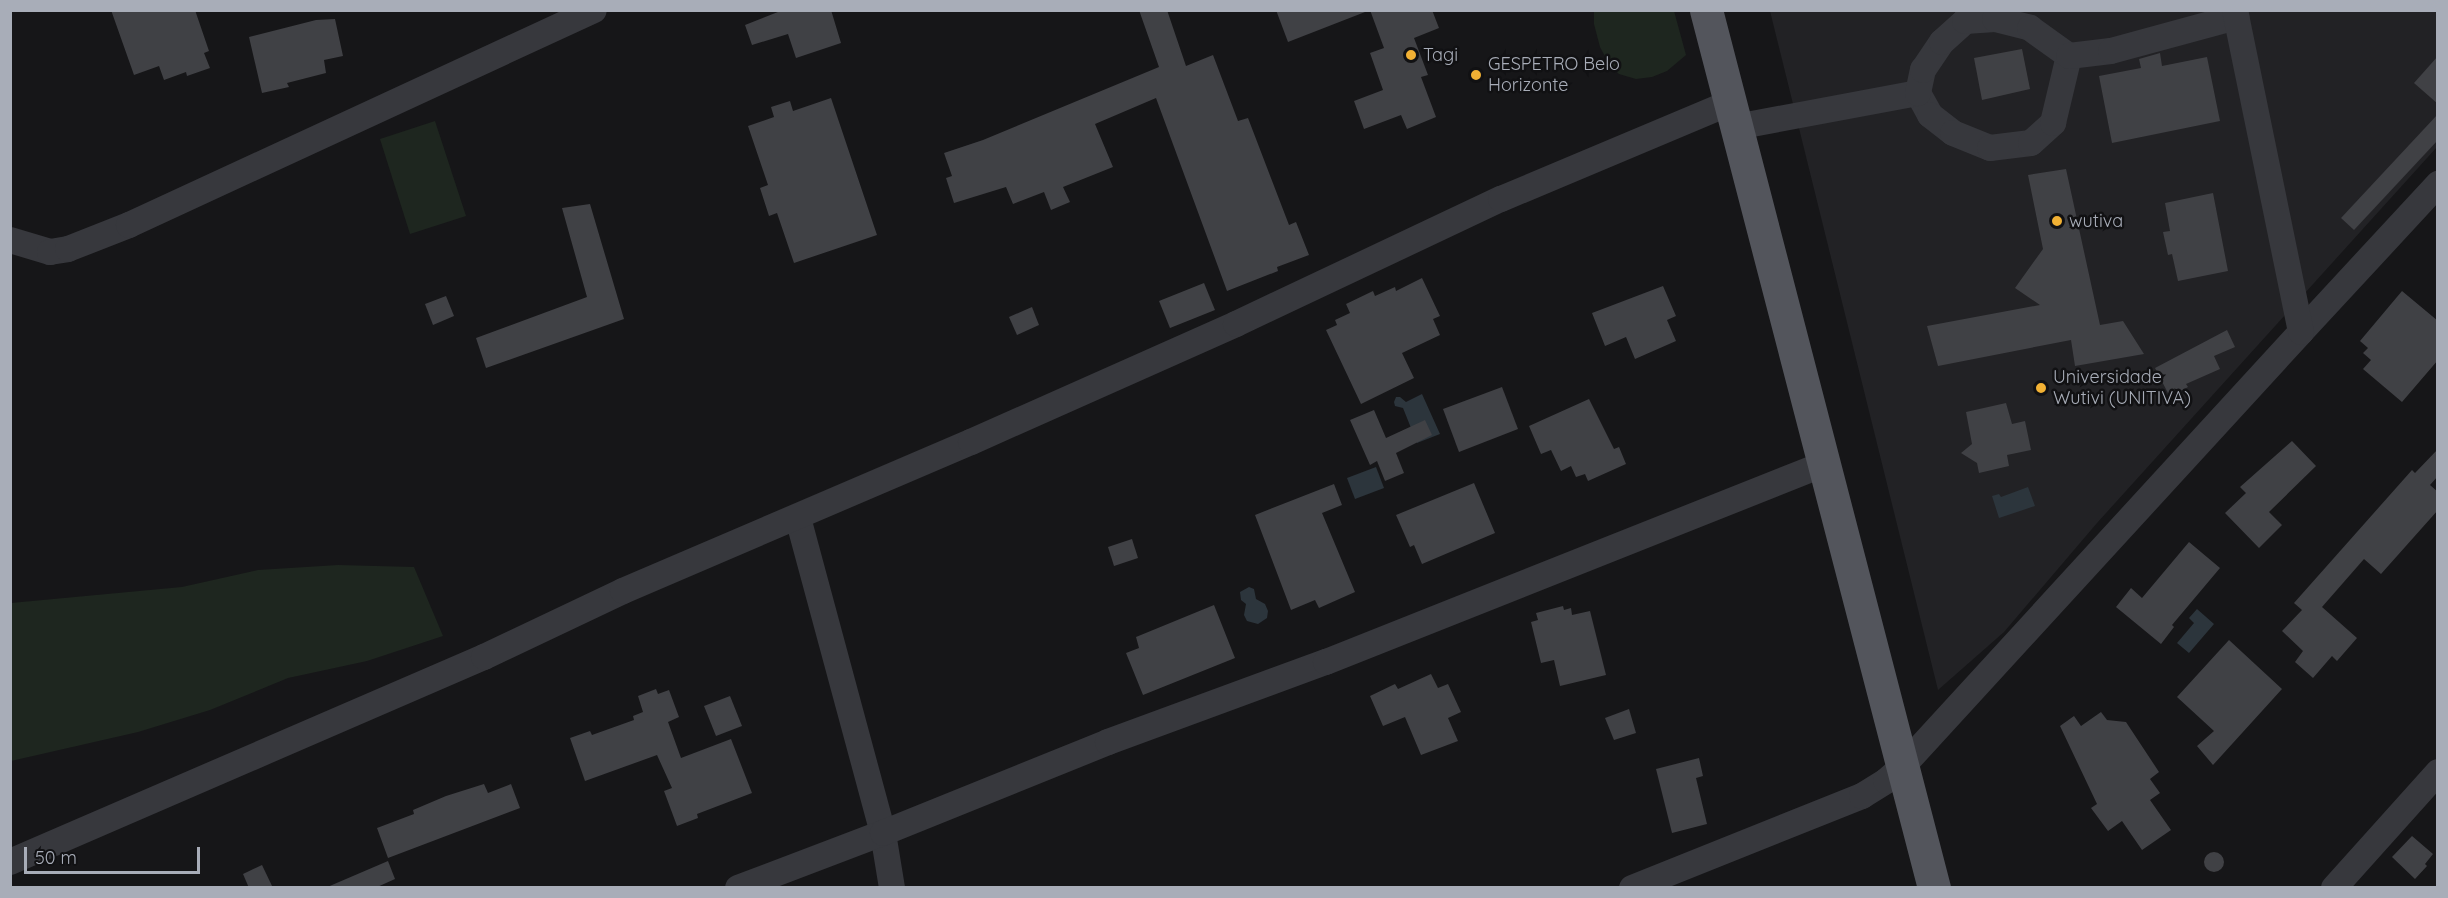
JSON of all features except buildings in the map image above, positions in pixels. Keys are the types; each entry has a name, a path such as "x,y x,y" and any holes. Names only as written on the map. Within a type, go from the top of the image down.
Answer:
{"main road":[{"path":"1706,10 1934,888"}],"street":[{"path":"10,240 50,252 68,249 129,225 594,10"},
{"path":"2069,56 2053,123 2031,144 1990,148 1953,133 1930,115 1918,93 1923,70 1942,42 1965,21 1995,19 2030,28 2069,56 2110,51 2236,14 2301,332"},
{"path":"10,862 484,657 623,591 798,518 1236,324 1501,199 1732,115 1918,93"},
{"path":"1632,888 1862,796 1903,766 2438,184"},
{"path":"738,888 883,833 1108,742 1326,662 1824,464"},
{"path":"798,518 883,833 891,888"},
{"path":"2334,888 2438,772"}],"shaded area":[{"path":"1594,11 1674,11 1686,55 1667,71 1652,77 1636,79 1619,74 1609,64 1600,47 1594,24"},
{"name":"Universidade Wutivi (UNITIVA)","path":"1770,11 2437,11 2437,147 2097,523 2004,632 1938,690"},
{"path":"435,121 466,216 410,234 380,139"},
{"path":"1422,394 1440,434 1417,443 1403,408 1395,406 1394,402 1396,397 1406,402"},
{"path":"1376,467 1384,488 1355,499 1347,478"},
{"path":"2028,487 2035,506 1999,518 1992,496 1999,494 2001,497"},
{"path":"338,565 414,567 443,636 367,661 288,678 210,710 138,732 11,761 11,603 182,587 258,570"},
{"path":"1249,587 1254,589 1256,599 1265,604 1268,611 1267,618 1258,624 1247,621 1244,615 1246,604 1241,600 1240,592"},
{"path":"2197,609 2214,624 2189,653 2177,643 2194,623 2189,618"}],"place":[{"name":"Tagi","path":"1411,55"},
{"name":"GESPETRO Belo Horizonte","path":"1476,75"},
{"name":"wutiva","path":"2057,221"},
{"name":"Universidade Wutivi (UNITIVA)","path":"2041,388"}]}
